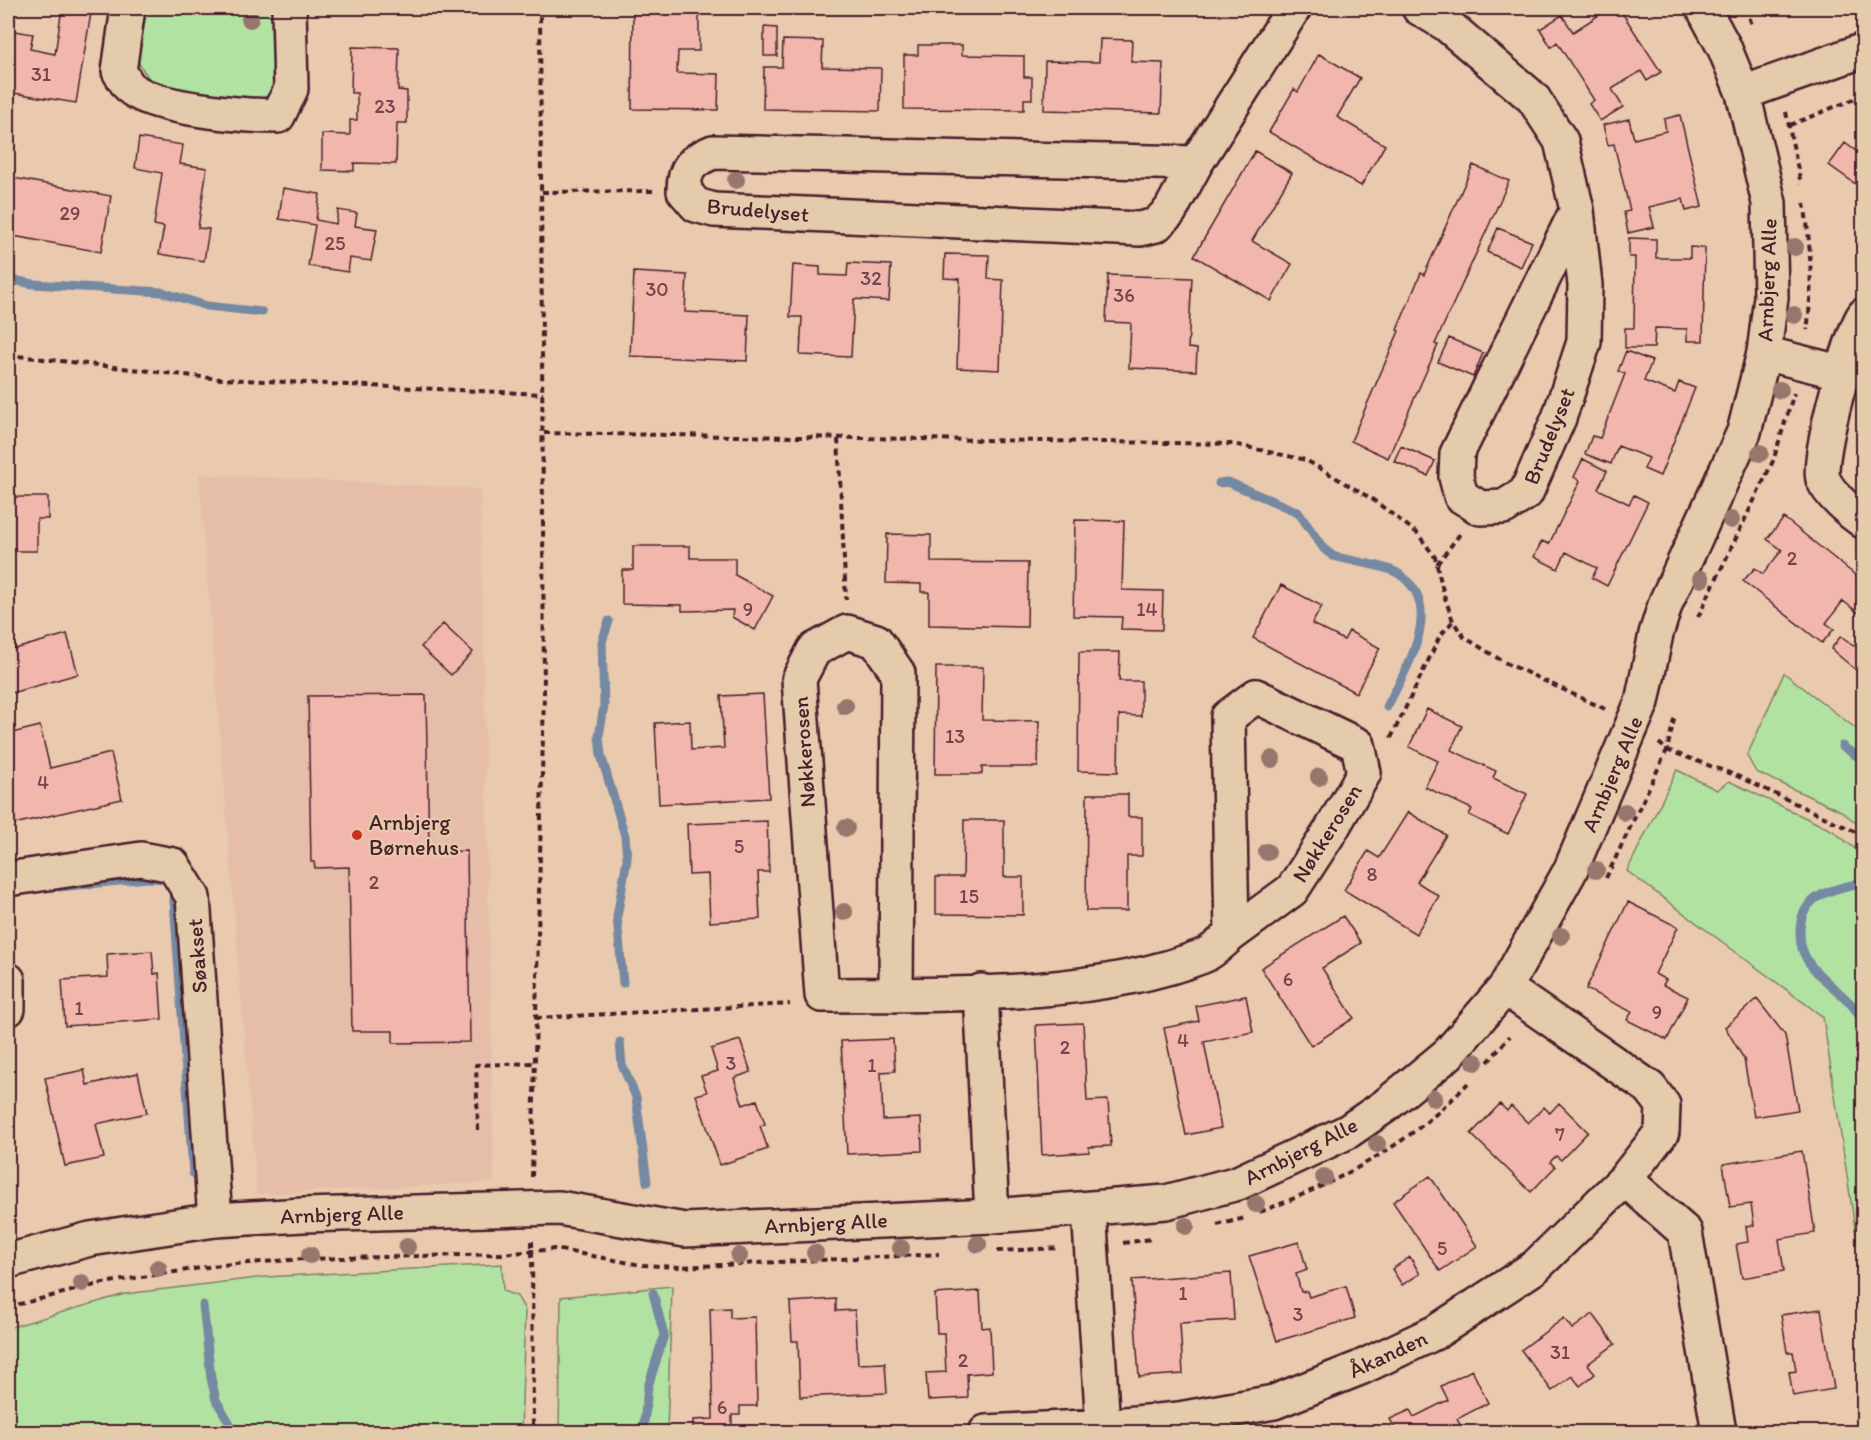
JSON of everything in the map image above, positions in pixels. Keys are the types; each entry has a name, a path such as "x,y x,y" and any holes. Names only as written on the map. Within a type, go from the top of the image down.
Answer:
{"street":[{"path":"128,8 119,71 131,89 151,99 247,116 278,116 291,89 289,8"},
{"name":"Brudelyset","path":"1196,163 713,152 695,159 684,178 684,191 696,205 714,210 1140,230 1156,225 1170,211 1196,163 1294,8"},
{"name":"Brudelyset","path":"1419,8 1453,16 1533,98 1561,141 1577,210 1585,285 1584,342 1563,407 1526,493 1504,507 1480,508 1461,496 1456,477 1457,454 1577,210"},
{"name":"Arnbjerg Alle","path":"8,1261 90,1239 215,1220 559,1208 685,1230 993,1216 1166,1202 1238,1183 1347,1132 1385,1106 1448,1054 1505,988 1570,871 1642,702 1656,634 1666,602 1744,432 1764,353 1771,297 1769,203 1743,93 1724,46 1703,8"},
{"path":"1743,93 1863,50"},
{"path":"1863,315 1843,373 1823,447 1823,478 1846,508 1863,522"},
{"path":"1764,353 1843,373"},
{"path":"847,632 876,641 898,673 896,994"},
{"name":"Nøkkerosen","path":"847,632 814,650 799,679 822,995 1080,986 1132,977 1205,955 1292,890 1364,773 1358,745 1257,696 1228,717 1232,934"},
{"name":"Søakset","path":"8,879 141,859 173,865 193,897 215,1220"},
{"path":"8,980 8,1010"},
{"name":"Åkanden","path":"986,1432 1103,1426 1179,1419 1274,1402 1370,1364 1436,1332 1535,1267 1625,1179 1662,1132 1663,1105 1650,1088 1505,988"},
{"path":"981,991 993,1216"},
{"path":"1625,1179 1685,1232 1719,1432"},
{"path":"1089,1210 1103,1426"}],"path":[{"path":"533,1432 532,1208 544,694 540,8"},
{"path":"1790,125 1863,95"},
{"path":"542,192 684,191"},
{"path":"8,355 220,379 543,394"},
{"path":"544,433 1233,444 1306,460 1372,499 1417,533 1435,557 1453,621 1464,637 1504,662 1634,722 1667,750 1735,775 1854,831 1863,839"},
{"path":"838,439 847,632"},
{"path":"1361,759 1390,739 1440,636 1453,621"},
{"path":"536,1018 797,1004 822,995"},
{"path":"478,1130 476,1065 535,1063"}],"shaded area":[{"name":"Arnbjerg Børnehus","path":"199,474 480,489 494,1182 257,1194"}],"green space":[{"path":"147,8 282,8 281,83 256,105 156,90 138,62"},
{"path":"1784,673 1863,734 1863,828 1841,811 1756,772 1747,756"},
{"path":"1677,770 1717,790 1729,781 1833,831 1863,855 1863,1281 1823,1017 1627,871"},
{"path":"502,1264 503,1291 517,1296 525,1310 521,1432 8,1432 8,1328 125,1294 266,1277"},
{"path":"672,1286 667,1432 559,1432 561,1297"},
{"path":"1255,1419 1257,1432 1219,1432 1218,1426"}],"building":[{"path":"62,8 91,13 76,103 8,92 8,30 33,34 30,49 55,54"},
{"path":"1598,8 1619,8 1661,72 1647,81 1641,71 1612,89 1623,107 1600,121 1589,104 1594,100 1557,42 1551,47 1540,29 1562,15 1573,32 1602,13"},
{"path":"633,13 699,13 699,51 678,51 677,73 719,74 718,110 632,109"},
{"path":"764,27 777,28 777,56 764,56"},
{"path":"1100,39 1132,40 1131,62 1163,63 1161,113 1044,110 1045,61 1099,62"},
{"path":"783,40 823,41 822,67 881,68 880,111 763,109 764,67 782,67"},
{"path":"918,45 962,45 962,55 1024,56 1024,77 1032,77 1032,99 1024,99 1024,110 904,109 904,55 918,55"},
{"path":"352,47 399,48 398,90 407,91 407,123 397,123 396,164 354,163 354,171 322,170 322,134 350,135 350,120 357,120 357,93 351,93"},
{"path":"1319,54 1360,78 1337,117 1385,145 1361,186 1269,132 1294,89 1298,92"},
{"path":"1680,115 1702,207 1686,211 1683,199 1649,207 1654,227 1628,233 1624,212 1630,211 1614,144 1608,145 1603,125 1629,119 1634,139 1666,131 1664,119"},
{"path":"139,138 183,145 180,164 207,168 198,228 209,229 204,261 159,254 164,227 154,225 162,173 135,168"},
{"path":"1845,143 1860,154 1864,150 1864,190 1829,165"},
{"path":"1255,151 1292,173 1252,241 1292,264 1271,301 1194,256"},
{"path":"1473,165 1509,181 1435,344 1438,345 1388,458 1351,441 1399,331 1397,330 1421,273 1424,275"},
{"path":"8,177 111,196 101,252 8,235"},
{"path":"283,188 320,194 316,220 336,224 338,210 357,213 355,226 377,229 371,261 350,258 348,272 308,266 315,225 279,219"},
{"path":"1498,228 1532,242 1521,267 1487,252"},
{"path":"1629,238 1656,239 1656,258 1690,258 1690,247 1705,248 1703,341 1687,341 1687,329 1655,328 1654,348 1625,348 1625,328 1634,328 1635,257 1629,257"},
{"path":"945,254 989,255 988,279 1003,280 1000,370 957,368 960,279 944,278"},
{"path":"848,263 891,265 889,301 854,299 851,357 800,355 802,317 790,317 793,265 820,267 820,275 847,276"},
{"path":"634,272 687,275 685,312 749,315 747,361 630,356"},
{"path":"1108,275 1192,278 1188,348 1197,349 1196,371 1129,368 1131,323 1106,322"},
{"path":"1449,338 1483,353 1473,377 1438,362"},
{"path":"1626,351 1652,361 1644,381 1675,393 1679,382 1695,388 1660,476 1644,469 1649,458 1618,446 1611,464 1585,454 1592,436 1600,438 1625,374 1618,371"},
{"path":"1401,446 1435,461 1428,476 1394,461"},
{"path":"1583,459 1607,471 1598,489 1629,504 1634,495 1648,502 1607,586 1592,578 1597,568 1566,552 1558,569 1534,557 1542,541 1549,544 1580,481 1574,477"},
{"path":"8,489 14,489 14,497 48,497 48,519 37,519 37,551 8,551"},
{"path":"1784,518 1864,582 1864,617 1843,601 1826,623 1834,629 1822,643 1743,581 1755,568 1763,574 1782,550 1767,539"},
{"path":"1075,520 1124,521 1122,590 1163,591 1162,630 1121,629 1122,617 1073,616"},
{"path":"887,534 931,535 931,562 1028,563 1027,627 929,625 929,592 921,592 921,584 886,583"},
{"path":"633,546 690,546 690,558 735,558 735,575 773,596 755,630 732,617 733,610 682,611 682,605 622,604 622,570 633,570"},
{"path":"1281,585 1322,606 1312,624 1344,640 1349,631 1380,648 1356,693 1253,638"},
{"path":"8,622 15,649 67,634 78,674 8,694"},
{"path":"443,624 473,652 451,675 421,647"},
{"path":"1864,633 1864,677 1831,649 1841,636 1854,646"},
{"path":"1079,652 1120,652 1119,681 1141,681 1141,716 1119,715 1118,772 1078,771"},
{"path":"936,667 983,667 982,720 1039,721 1038,767 982,767 982,774 935,774"},
{"path":"763,694 769,798 659,804 655,723 690,721 691,750 724,748 721,696"},
{"path":"426,695 429,852 467,851 470,1042 393,1043 393,1031 352,1031 349,867 315,868 314,862 311,862 308,696"},
{"path":"1427,709 1462,726 1451,750 1496,771 1493,778 1527,794 1508,834 1469,815 1472,809 1425,787 1438,761 1409,747"},
{"path":"40,726 50,768 111,753 122,799 14,824 8,795 8,734"},
{"path":"1087,794 1128,794 1128,817 1142,817 1142,856 1127,856 1127,911 1086,911"},
{"path":"1408,812 1446,835 1417,882 1439,896 1416,934 1344,890 1368,851 1379,858"},
{"path":"964,820 1004,820 1004,877 1023,877 1023,915 936,914 936,877 963,877"},
{"path":"767,821 769,872 758,872 760,919 710,922 708,874 689,875 687,824"},
{"path":"1628,902 1678,927 1655,974 1666,980 1663,985 1688,997 1667,1040 1627,1020 1632,1012 1586,989"},
{"path":"1343,916 1361,943 1322,968 1354,1018 1311,1046 1261,968"},
{"path":"152,951 154,974 159,973 162,1019 65,1026 62,980 108,977 107,954"},
{"path":"1246,996 1253,1032 1204,1042 1221,1128 1186,1135 1164,1028 1199,1021 1196,1006"},
{"path":"1757,999 1785,1035 1798,1110 1754,1117 1744,1059 1725,1027"},
{"path":"1083,1023 1087,1101 1108,1100 1111,1146 1089,1147 1089,1152 1042,1155 1036,1025"},
{"path":"893,1039 895,1071 881,1072 883,1120 921,1118 922,1151 847,1154 841,1041"},
{"path":"740,1040 751,1072 734,1078 743,1105 757,1100 765,1124 760,1126 768,1149 720,1165 696,1095 707,1092 701,1076 718,1071 711,1049"},
{"path":"84,1070 87,1085 138,1073 147,1113 96,1124 104,1158 65,1166 45,1078"},
{"path":"1559,1103 1588,1132 1561,1160 1556,1156 1550,1162 1555,1167 1531,1192 1471,1134 1500,1104 1507,1111 1511,1106 1528,1123 1544,1107 1550,1113"},
{"path":"1802,1151 1815,1233 1779,1239 1784,1271 1742,1278 1736,1244 1748,1242 1746,1226 1754,1225 1751,1204 1730,1207 1723,1164"},
{"path":"1430,1176 1477,1246 1440,1271 1393,1202"},
{"path":"1299,1242 1307,1270 1296,1274 1301,1292 1307,1291 1309,1297 1346,1286 1355,1318 1277,1341 1249,1256"},
{"path":"1410,1257 1420,1274 1402,1285 1392,1269"},
{"path":"1231,1273 1234,1320 1180,1323 1183,1374 1139,1377 1132,1280"},
{"path":"980,1291 982,1328 990,1327 992,1372 967,1374 968,1398 928,1400 926,1373 946,1372 944,1333 937,1333 935,1294"},
{"path":"836,1299 836,1311 855,1310 858,1364 885,1363 887,1393 800,1397 798,1341 792,1341 790,1302"},
{"path":"730,1308 730,1318 755,1317 757,1406 740,1406 740,1415 732,1415 732,1432 693,1432 693,1420 713,1419 710,1309"},
{"path":"1821,1309 1834,1389 1793,1396 1789,1372 1796,1371 1793,1352 1787,1352 1781,1315"},
{"path":"1593,1314 1615,1344 1588,1364 1595,1374 1580,1386 1572,1376 1552,1391 1521,1350 1564,1318 1572,1329"},
{"path":"1472,1370 1488,1403 1457,1419 1464,1432 1397,1432 1390,1419 1410,1410 1414,1417 1448,1400 1441,1386"},
{"path":"1363,1425 1365,1432 1331,1432"}],"waterway":[{"path":"8,279 33,284 162,292 207,306 262,312"},
{"path":"1219,483 1228,482 1298,512 1324,549 1333,556 1393,571 1413,587 1420,603 1421,620 1418,639 1387,707"},
{"path":"609,621 602,642 604,706 599,736 601,755 625,836 627,859 617,917 623,983"},
{"path":"1842,746 1864,761"},
{"path":"59,887 148,878 168,879 173,886 193,1173"},
{"path":"1864,882 1817,897 1804,911 1800,941 1805,956 1814,969 1849,1001 1864,1029"},
{"path":"620,1042 622,1065 636,1097 647,1182"},
{"path":"1864,1077 1864,1123"},
{"path":"643,1432 648,1387 664,1335 653,1293"},
{"path":"203,1305 211,1378 216,1400 235,1432"}],"place":[{"name":"Arnbjerg Børnehus","path":"357,835"}]}
